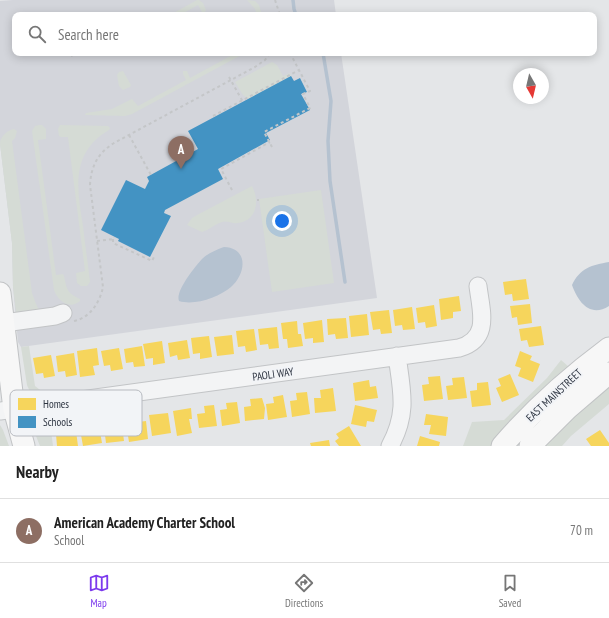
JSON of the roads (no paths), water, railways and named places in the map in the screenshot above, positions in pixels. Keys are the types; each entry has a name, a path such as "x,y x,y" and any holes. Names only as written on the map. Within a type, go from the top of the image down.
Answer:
{"main road":[{"path":"0,293 4,323 7,410"},
{"name":"EAST MAINSTREET","path":"502,446 549,398 609,348"},
{"name":"EAST MAINSTREET","path":"530,446 567,409 609,373"},
{"path":"19,436 24,446"}],"street":[{"name":"PAOLI WAY","path":"142,391 480,344 482,322 478,286"},
{"path":"4,323 55,316 68,317"},
{"path":"390,446 398,431 402,413 402,394 397,356"}],"water":[{"path":"224,247 232,248 238,252 241,257 242,269 236,282 226,291 206,300 192,302 179,301 180,291 183,285 204,257 209,253"},
{"path":"609,262 609,306 596,310 591,309 581,302 572,285 575,279 587,268 597,264"}],"waterway":[{"path":"293,0 295,12"},
{"path":"324,56 331,101 328,141 330,181 345,282"}],"place":[{"name":"American Academy Charter School","path":"181,169"}]}
